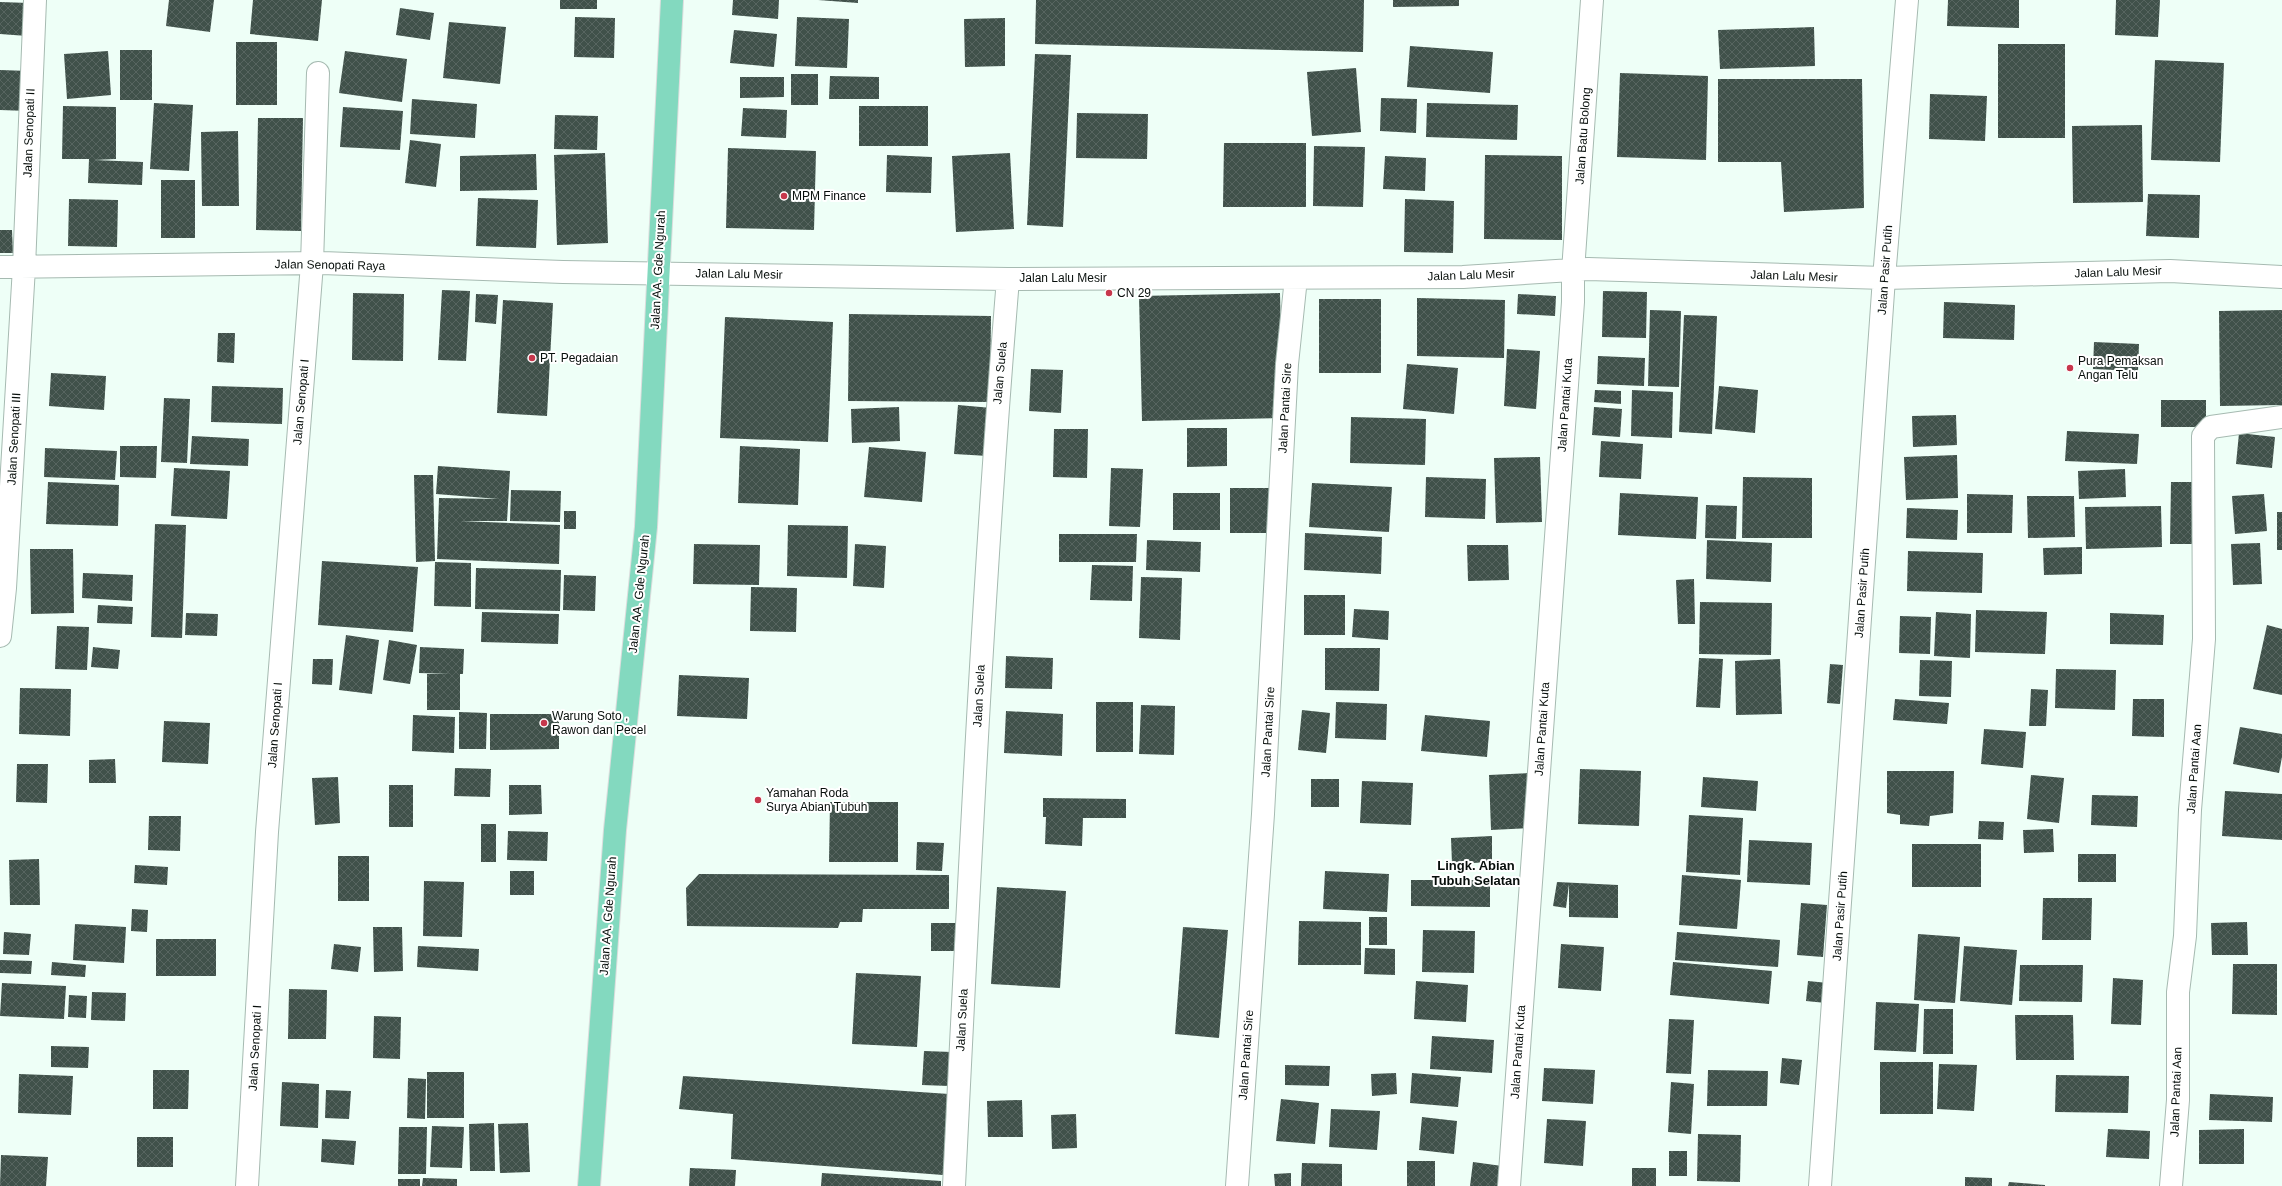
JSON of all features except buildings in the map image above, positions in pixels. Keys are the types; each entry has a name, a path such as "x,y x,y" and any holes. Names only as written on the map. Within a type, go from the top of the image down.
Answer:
{"main road":[{"name":"Jalan AA. Gde Ngurah","path":"589,1186 615,830 646,527 672,0"}],"street":[{"name":"Jalan Senopati II","path":"24,267 35,0"},
{"name":"Jalan Batu Bolong","path":"1573,271 1592,0"},
{"name":"Jalan Pasir Putih","path":"1820,1186 1884,278 1907,0"},
{"name":"Jalan Senopati I","path":"247,1186 267,832 312,264 318,73"},
{"name":"Jalan Senopati Raya","path":"0,267 312,264 659,273"},
{"name":"Jalan Senopati III","path":"0,636 5,588 24,267"},
{"name":"Jalan Lalu Mesir","path":"659,273 1008,279 1296,278 1463,277 1588,269 1884,278 2170,271 2282,277"},
{"name":"Jalan Pantai Kuta","path":"1509,1186 1573,302 1573,271"},
{"name":"Jalan Pantai Sire","path":"1237,1186 1263,814 1287,364 1296,278"},
{"name":"Jalan Suela","path":"954,1186 974,780 992,475 1008,279"},
{"name":"Jalan Pantai Aan","path":"2171,1186 2178,1100 2178,992 2185,936 2190,810 2204,639 2203,436 2211,427 2282,417"}],"place":[{"name":"MPM Finance","path":"784,196"},
{"name":"CN 29","path":"1109,293"},
{"name":"PT. Pegadaian","path":"532,358"},
{"name":"Pura Pemaksan Angan Telu","path":"2070,368"},
{"name":"Warung Soto , Rawon dan Pecel","path":"544,723"},
{"name":"Yamahan Roda Surya Abian Tubuh","path":"758,800"}],"district":[{"name":"Lingk. Abian Tubuh Selatan","path":"1476,872"}]}
